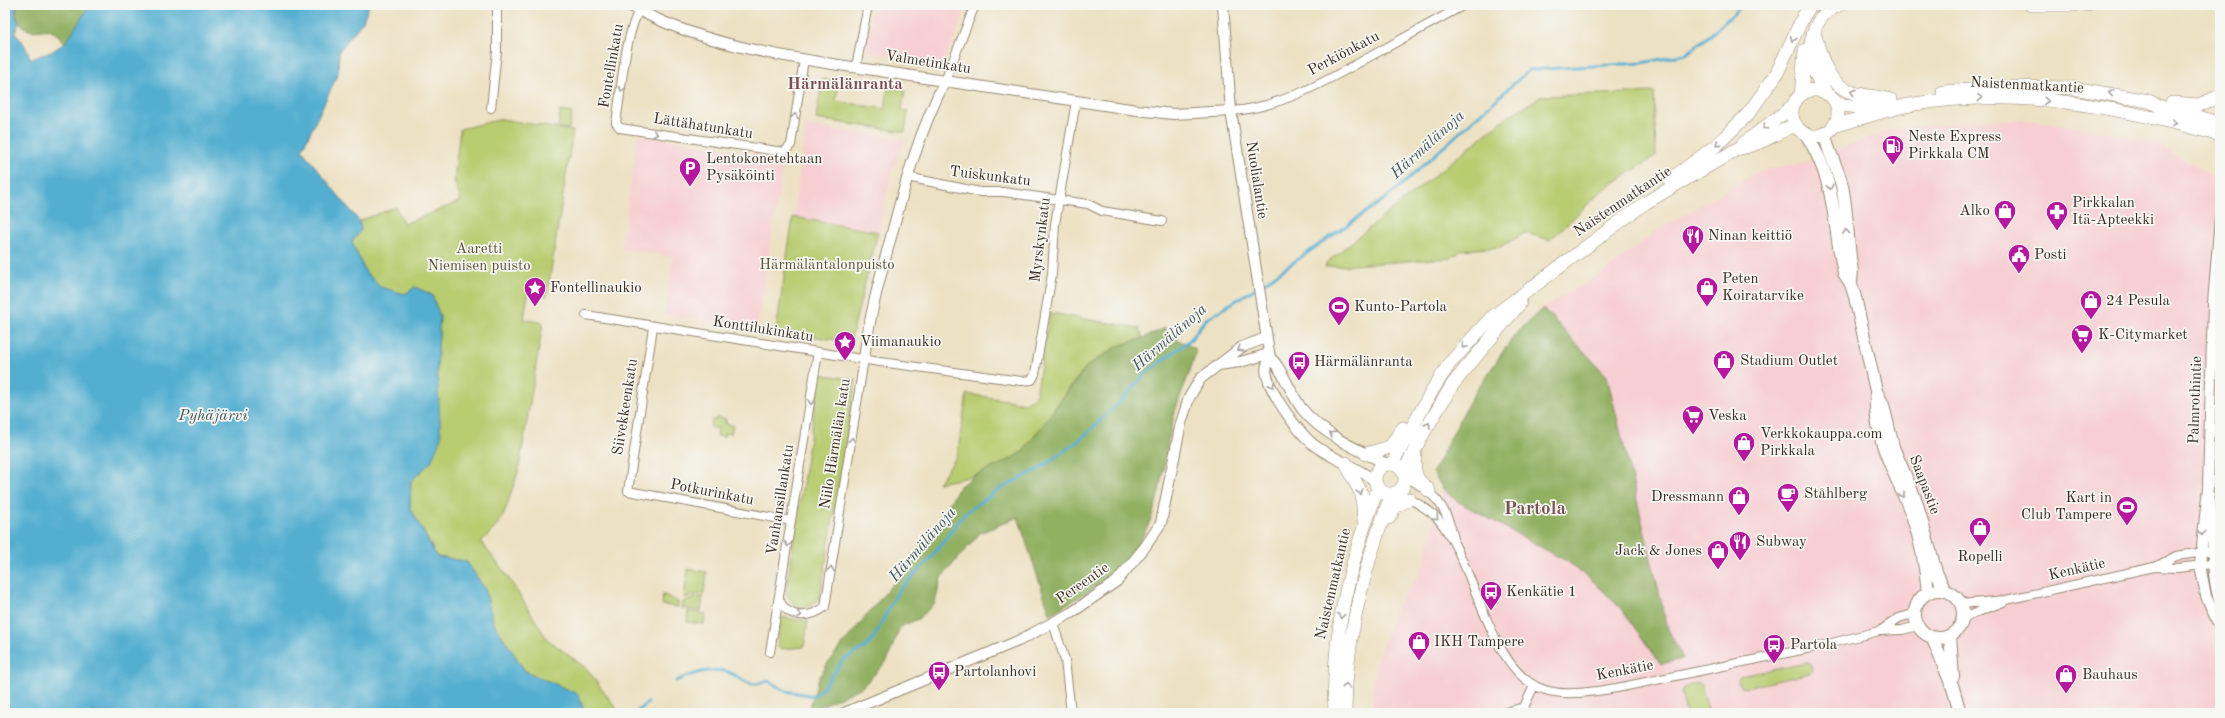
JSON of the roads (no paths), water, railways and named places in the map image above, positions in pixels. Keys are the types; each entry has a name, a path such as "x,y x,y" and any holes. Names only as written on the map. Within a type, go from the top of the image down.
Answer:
{"main road":[{"path":"1659,194 1672,178 1717,145 1748,114 1774,79 1786,56 1802,17 1811,5"},
{"path":"1814,32 1812,64 1816,76 1827,94 1836,104 1836,119 1829,130 1812,135 1801,130 1793,120 1793,106 1801,95 1804,54 1814,32 1824,14 1840,5"},
{"path":"2030,5 2086,5"},
{"path":"1814,32 1823,65 1838,85 1854,93 1891,100"},
{"name":"Naistenmatkantie","path":"1836,104 1858,107 1891,100 1962,90 2041,86 2090,90 2149,101 2161,107 2220,123"},
{"path":"1801,95 1814,90 1827,94"},
{"path":"2149,101 2199,105 2220,96"},
{"name":"Naistenmatkantie","path":"1829,130 1866,115 1915,104 1967,98 2007,98 2083,104 2123,110 2220,135"},
{"name":"Naistenmatkantie","path":"1390,464 1450,363 1470,339 1491,318 1530,291 1579,251 1659,194 1739,148 1745,141 1793,106"},
{"name":"Naistenmatkantie","path":"1739,148 1749,147 1780,131 1801,130"},
{"name":"Saapastie","path":"1801,130 1818,153 1828,179 1844,273 1851,284"},
{"name":"Saapastie","path":"1829,130 1828,149 1836,164 1842,188 1852,271 1851,284 1876,391 1883,405 1893,448 1916,501 1936,572 1945,591"},
{"name":"Naistenmatkantie","path":"1404,474 1435,412 1454,384 1530,291"},
{"name":"Saapastie","path":"1876,391 1875,410 1882,439 1892,473 1913,518 1926,575 1928,593"},
{"path":"1366,454 1390,448 1409,418 1420,412"},
{"path":"1415,450 1415,470 1418,479 1429,491"},
{"path":"1346,463 1362,495 1364,524"},
{"path":"1390,464 1404,474 1404,486 1399,495 1383,493 1376,485 1374,477 1379,468 1390,464"},
{"name":"Naistenmatkantie","path":"1335,713 1335,651 1344,595 1376,485"},
{"name":"Naistenmatkantie","path":"1345,713 1348,652 1355,611 1368,559 1376,556 1399,495"},
{"path":"1945,591 1957,598 1961,604 1963,618 1958,628 1950,636 1932,637 1923,632 1918,626 1916,613 1918,604 1928,593 1945,591"},
{"path":"1950,636 1953,688"},
{"path":"1932,637 1953,688 1960,713"}],"street":[{"path":"492,108 497,51 497,5"},
{"name":"Valmetinkatu","path":"629,5 640,8 707,38 743,48 804,59 1076,101 1173,114 1231,111"},
{"path":"856,67 868,5"},
{"path":"945,81 975,5"},
{"name":"Nuolialantie","path":"1223,5 1231,111 1269,356 1266,366 1267,375 1286,411 1299,430 1314,445 1346,463 1376,485"},
{"name":"Perkiönkatu","path":"1231,111 1250,110 1293,96 1342,72 1464,5"},
{"name":"Fontellinkatu","path":"617,127 630,41 640,8"},
{"name":"Lättähatunkatu","path":"617,127 784,152 791,145 804,59"},
{"name":"Niilo Härmälän katu","path":"779,599 782,606 792,614 811,615 825,607 864,359 880,275 907,178 922,133 945,81"},
{"name":"Myrskynkatu","path":"1032,380 1035,374 1051,281 1055,224 1076,101"},
{"name":"Tuiskunkatu","path":"907,178 980,192 1003,192 1088,204 1102,211 1162,221"},
{"name":"Palmrothintie","path":"2220,218 2213,303 2208,487 2200,552 2200,565 2206,596 2220,628"},
{"name":"Konttilukinkatu","path":"586,315 653,327 864,359 1021,381 1032,380"},
{"name":"Siivekkeenkatu","path":"628,491 653,327"},
{"name":"Pereentie","path":"844,713 972,662 1053,623 1117,581 1145,547 1161,523 1181,423 1189,398 1200,379 1242,347 1266,338"},
{"name":"Vanhansillankatu","path":"770,652 818,352"},
{"path":"1217,365 1269,356"},
{"name":"Nuolialantie","path":"1269,356 1276,361 1291,394 1308,416 1326,431 1366,454 1390,464"},
{"name":"Kenkätie","path":"1404,474 1429,491 1445,509 1450,521 1456,546 1502,652 1534,686 1556,693 1584,692 1617,688 1816,647 1879,631 1902,630 1918,626"},
{"name":"Palmrothintie","path":"2208,487 2212,511 2212,564 2215,587 2220,603"},
{"name":"Potkurinkatu","path":"628,491 695,502 739,513 792,521"},
{"name":"Kenkätie","path":"1399,495 1436,518 1456,546"},
{"name":"Kenkätie","path":"1961,604 2006,600 2154,567 2176,556 2212,551"},
{"name":"Kenkätie","path":"2154,567 2177,568 2212,564"},
{"name":"Kenkätie","path":"1963,618 2006,600"},
{"name":"Kenkätie","path":"1879,631 1899,618 1916,613"},
{"path":"1053,623 1065,660 1071,713"},
{"path":"1502,713 1524,707 1534,686"}],"water":[{"name":"Pyhäjärvi","path":"5,5 17,5 15,14 19,23 15,33 24,44 31,59 51,52 65,43 90,5 369,5 363,21 339,51 338,74 302,150 359,221 361,230 352,242 365,271 380,287 405,294 415,287 432,295 440,316 437,372 441,437 431,462 411,481 410,507 437,557 466,561 485,589 493,622 525,671 578,694 585,713 5,713"}],"waterway":[{"name":"Härmälänoja","path":"1261,285 1389,196 1529,70 1642,63 1686,54 1714,32 1743,5"},
{"name":"Härmälänoja","path":"676,681 702,672 715,670 731,673 749,683 757,684 768,681 786,691 814,696 822,689 843,660 866,647 873,639 898,591 930,559 965,513 1000,489 1039,469 1081,439 1123,399 1145,374 1190,340 1205,320 1256,288"},
{"name":"Härmälänoja","path":"638,711 648,703"}],"place":[{"name":"Neste Express Pirkkala CM","path":"1893,166"},
{"name":"Lentokonetehtaan Pysäköinti","path":"690,188"},
{"name":"Alko","path":"2005,230"},
{"name":"Pirkkalan Itä-Apteekki","path":"2057,232"},
{"name":"Ninan keittiö","path":"1693,256"},
{"name":"Posti","path":"2019,274"},
{"name":"Fontellinaukio","path":"535,308"},
{"name":"Peten Koiratarvike","path":"1707,308"},
{"name":"24 Pesula","path":"2091,320"},
{"name":"Kunto-Partola","path":"1339,326"},
{"name":"K-Citymarket","path":"2082,354"},
{"name":"Viimanaukio","path":"845,362"},
{"name":"Stadium Outlet","path":"1724,380"},
{"name":"Härmälänranta","path":"1299,382"},
{"name":"Veska","path":"1693,436"},
{"name":"Verkkokauppa.com Pirkkala","path":"1744,462"},
{"name":"Ståhlberg","path":"1788,514"},
{"name":"Dressmann","path":"1739,516"},
{"name":"Kart in Club Tampere","path":"2127,526"},
{"name":"Ropelli","path":"1980,548"},
{"name":"Subway","path":"1740,562"},
{"name":"Jack & Jones","path":"1718,570"},
{"name":"Kenkätie 1","path":"1491,612"},
{"name":"IKH Tampere","path":"1419,662"},
{"name":"Partola","path":"1774,664"},
{"name":"Partolanhovi","path":"939,692"},
{"name":"Bauhaus","path":"2066,694"}],"district":[{"name":"Härmälänranta","path":"845,84"},
{"name":"Partola","path":"1535,509"}],"park label":[{"name":"Aaretti Niemisen puisto","path":"479,258"},
{"name":"Härmäläntalonpuisto","path":"827,265"}]}
